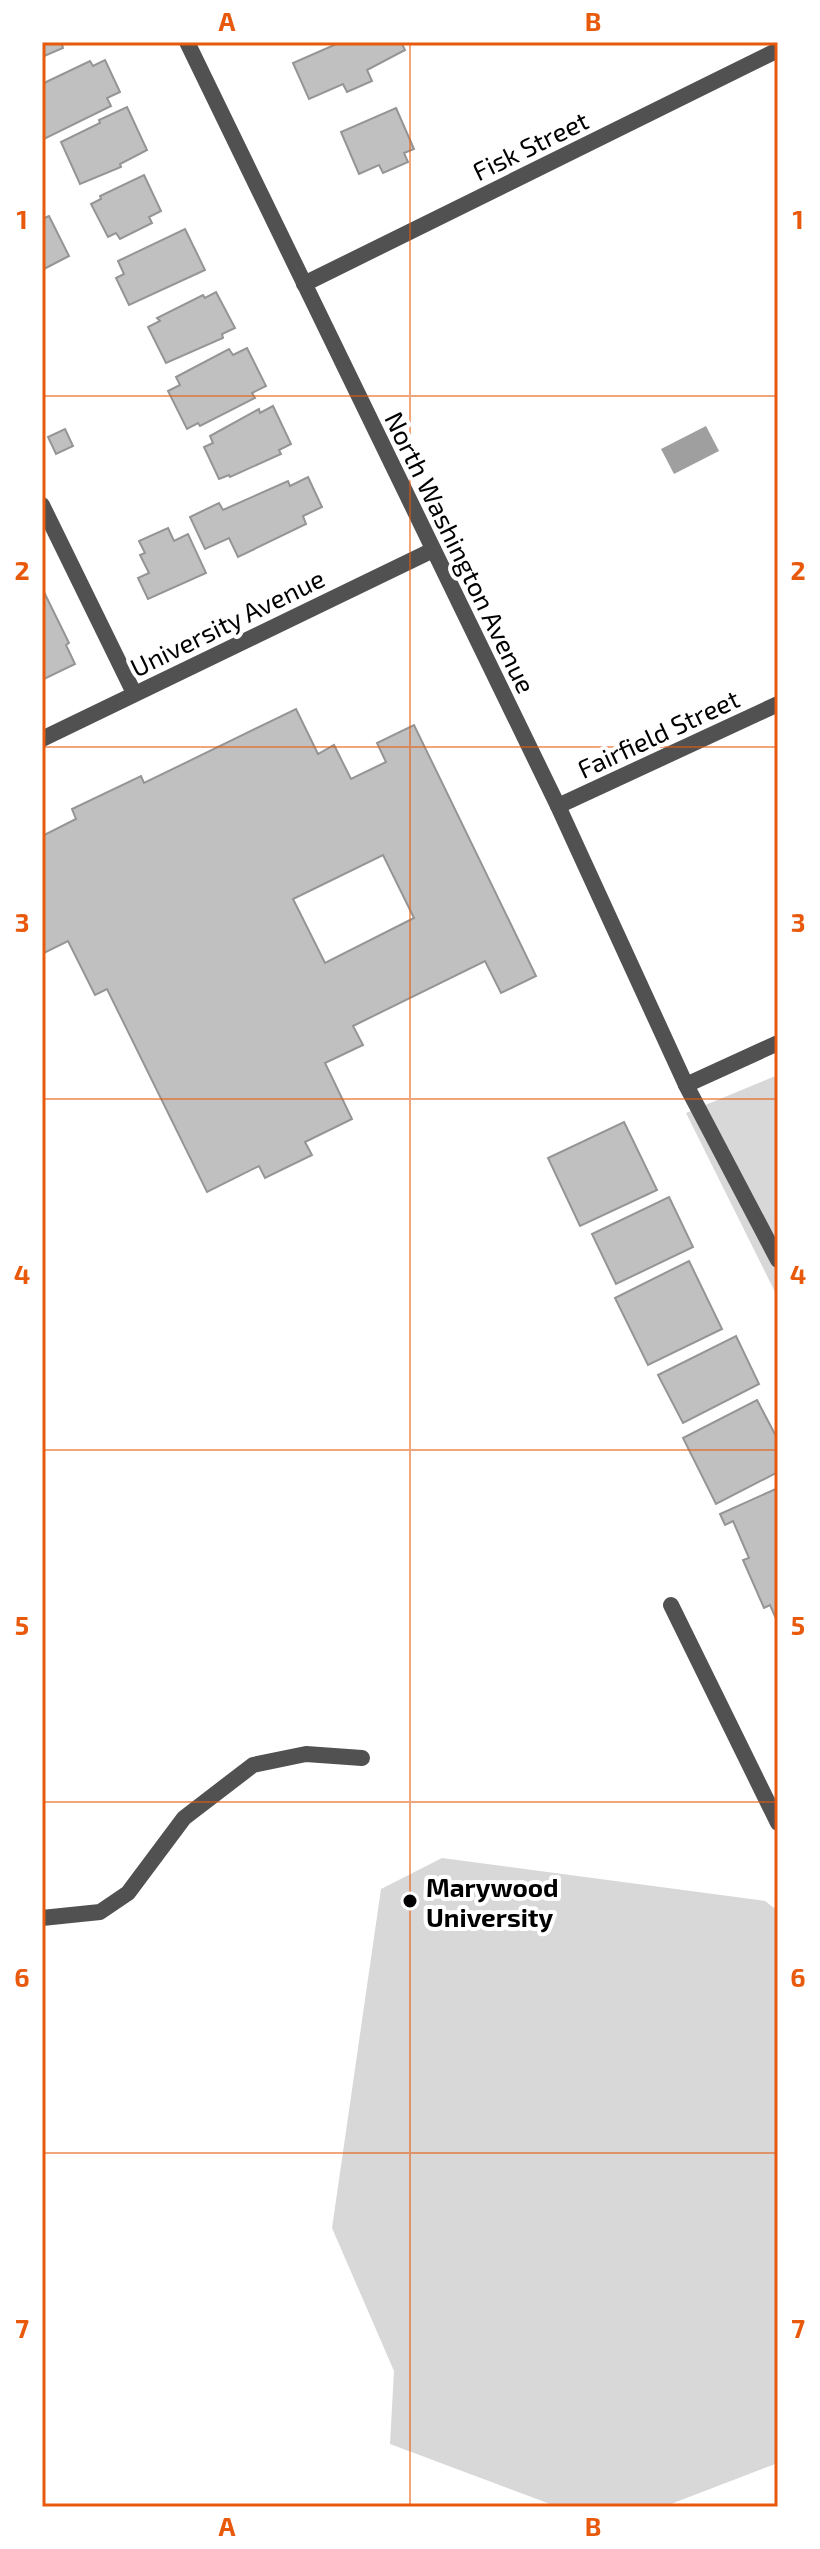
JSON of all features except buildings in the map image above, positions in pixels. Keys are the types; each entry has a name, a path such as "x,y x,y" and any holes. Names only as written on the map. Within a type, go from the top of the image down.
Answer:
{"street":[{"name":"North Washington Avenue","path":"187,42 558,806 686,1085 778,1260"},
{"name":"Fisk Street","path":"304,284 778,50"},
{"path":"42,505 134,693"},
{"name":"University Avenue","path":"42,739 433,550"},
{"name":"Fairfield Street","path":"558,806 778,704"},
{"path":"686,1085 778,1043"},
{"path":"671,1605 778,1823"},
{"path":"42,1918 100,1912 128,1893 184,1818 253,1765 306,1754 362,1758"}],"shaded area":[{"path":"706,426 719,451 674,474 661,449"},
{"path":"778,1075 778,1298 686,1113"},
{"path":"442,1858 765,1901 778,1911 778,2463 663,2507 558,2507 390,2444 394,2371 332,2228 381,1889"}],"place":[{"name":"Marywood University","path":"410,1901"}]}
